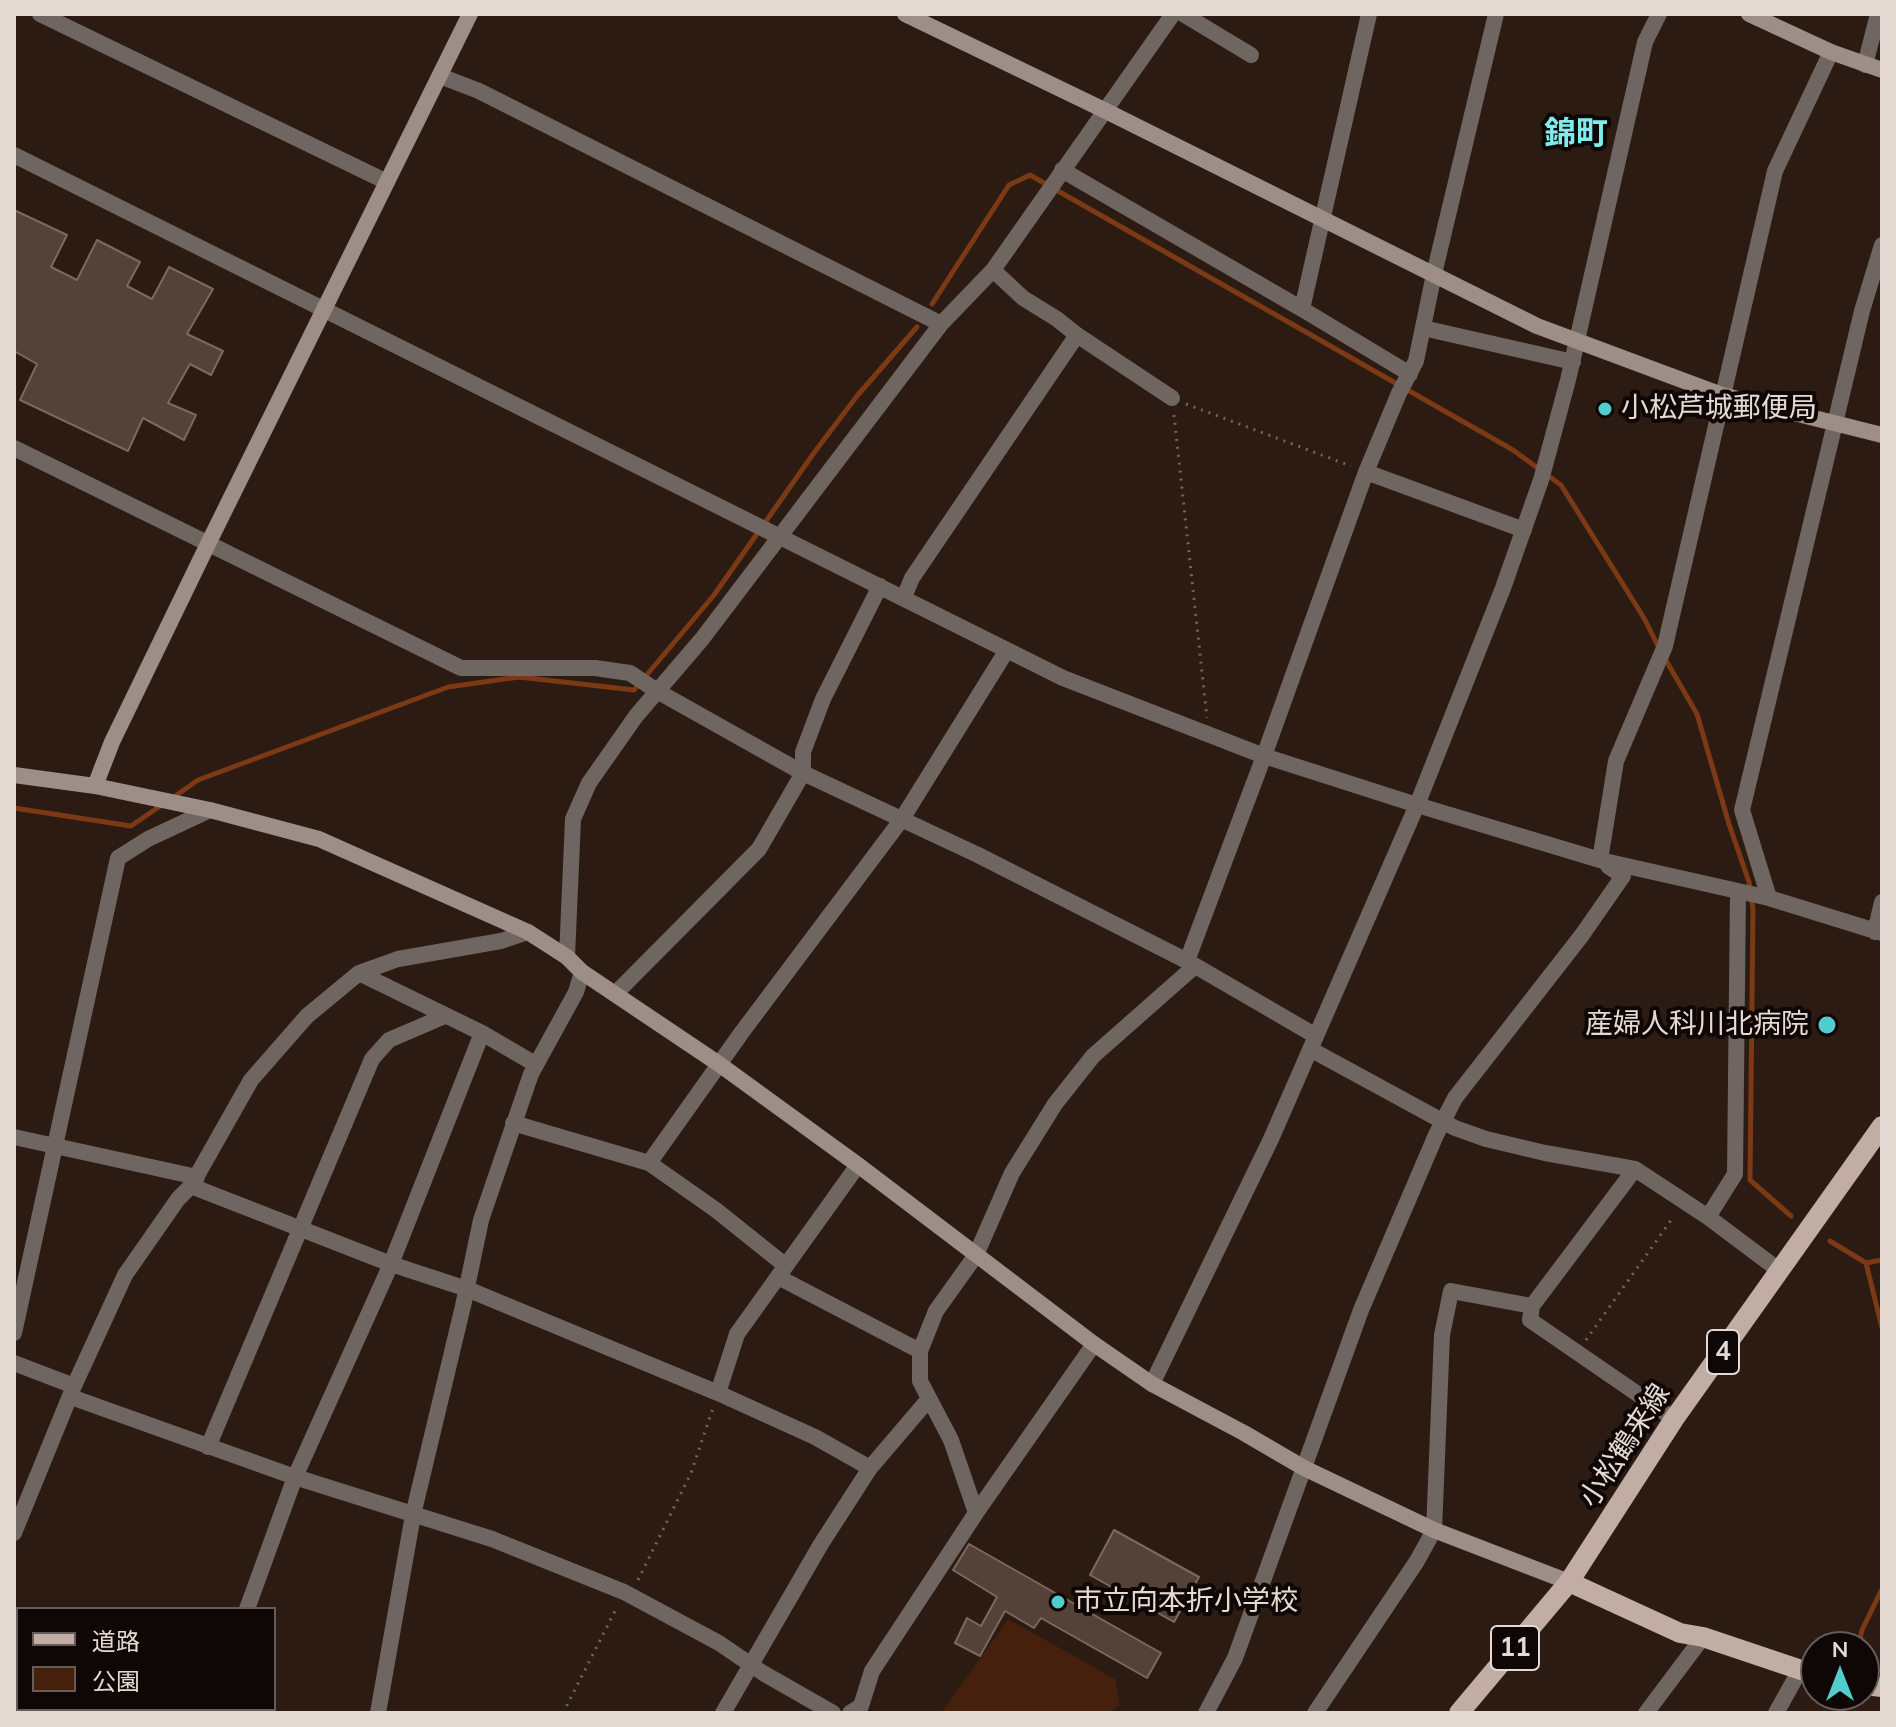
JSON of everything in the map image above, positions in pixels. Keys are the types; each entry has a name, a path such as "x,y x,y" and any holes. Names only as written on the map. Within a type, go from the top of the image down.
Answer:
{"main road":[{"name":"小松鶴来線","path":"1569,1582 1674,1419 1882,1126"},
{"path":"1569,1582 1680,1633 1703,1637 1800,1669"},
{"name":"11","path":"1459,1713 1569,1582"}],"street":[{"path":"40,14 387,182"},
{"path":"95,786 112,742 208,544 470,14"},
{"path":"905,14 1537,326 1722,395 1882,435"},
{"path":"567,957 573,819 589,783 654,688 702,639 775,535 941,324 993,270 1172,14"},
{"path":"1183,14 1251,55"},
{"path":"1302,309 1369,14"},
{"path":"976,1513 951,1440 920,1381 920,1351 936,1311 976,1255 1012,1173 1055,1104 1093,1056 1191,963 1366,472 1416,361 1496,14"},
{"path":"1152,1384 1271,1139 1417,805 1524,530 1541,480 1578,342 1645,42 1659,14"},
{"path":"1749,14 1831,52 1882,70"},
{"path":"1865,65 1878,14"},
{"path":"1600,860 1616,761 1665,646 1775,171 1831,52"},
{"path":"440,76 479,91 941,324"},
{"path":"14,155 1063,678 1264,756 1600,860 1765,897 1878,932 1882,902"},
{"path":"1060,173 1302,309 1405,382"},
{"path":"1765,897 1742,810 1862,311 1882,245"},
{"path":"993,270 1023,298 1172,398"},
{"path":"1423,328 1573,362"},
{"path":"904,597 912,578 1077,335"},
{"path":"14,448 461,668 595,668 630,673 803,773 1191,963 1443,1121 1486,1139 1635,1169 1708,1217 1780,1271"},
{"path":"1366,472 1524,530"},
{"path":"616,993 759,849 803,773 803,752 823,699 880,586"},
{"path":"649,1163 902,819 1007,650"},
{"path":"14,775 95,786 210,810 319,839 528,932 719,1064 1152,1384 1304,1468 1434,1530 1569,1582"},
{"path":"14,1333 118,858 148,839 210,810"},
{"path":"1206,1713 1235,1658 1361,1310 1443,1121 1455,1098 1582,935 1623,876 1600,860"},
{"path":"1708,1217 1735,1174 1740,892"},
{"path":"14,1533 72,1392 125,1275 194,1181 251,1080 307,1016 359,973 398,959 501,941 528,932"},
{"path":"378,1713 413,1515 481,1220 535,1064 576,992 582,972"},
{"path":"359,973 482,1033 535,1064"},
{"path":"208,1447 372,1059 389,1040 445,1016"},
{"path":"248,1607 295,1477 391,1264 482,1033"},
{"path":"513,1123 649,1163 716,1210 782,1272 920,1351"},
{"path":"14,1137 194,1181 301,1228 391,1264 467,1289 718,1393 815,1437 870,1468"},
{"path":"718,1393 737,1334 858,1165"},
{"path":"1635,1169 1532,1306 1530,1320 1674,1419"},
{"path":"1315,1713 1417,1561 1434,1530 1442,1335 1451,1291 1532,1306"},
{"path":"850,1713 861,1706 872,1671 976,1513 1094,1344"},
{"path":"14,1362 72,1392 208,1447 492,1539 627,1594 719,1643 833,1713"},
{"path":"723,1713 821,1544 870,1468 928,1400"},
{"path":"1646,1713 1703,1637"},
{"path":"1776,1713 1800,1682"}],"path":[{"path":"1208,733 1172,398 1366,472"},
{"path":"1577,1353 1685,1201"},
{"path":"563,1713 691,1473 718,1393"}],"green space":[{"path":"1008,1619 1115,1679 1120,1705 1109,1713 941,1713"}],"building":[{"path":"14,210 67,235 51,267 77,280 97,240 140,262 127,286 152,299 169,267 213,289 187,334 223,351 211,375 190,364 168,403 196,415 184,440 143,418 128,451 20,400 37,364 14,351"},
{"path":"1114,1530 1199,1577 1174,1622 1090,1575"},
{"path":"969,1544 1161,1653 1147,1678 1041,1618 1034,1628 1005,1611 980,1656 955,1643 967,1618 981,1626 997,1597 953,1570"}],"waterway":[{"path":"932,304 1009,185 1030,175 1513,450 1561,485 1644,618 1659,648"},
{"path":"171,799 198,780 448,687 519,677 634,690 714,595 857,396 917,327"},
{"path":"1664,657 1697,714 1749,882 1753,909 1750,1180 1791,1216"},
{"path":"14,808 131,826 163,804"},
{"path":"1830,1241 1866,1263 1882,1328"},
{"path":"1866,1263 1882,1260"},
{"path":"1862,1631 1882,1589"}],"place":[{"name":"小松芦城郵便局","path":"1605,409"},
{"name":"産婦人科川北病院","path":"1827,1025"},
{"name":"市立向本折小学校","path":"1058,1602"}],"district":[{"name":"錦町","path":"1576,134"}]}
